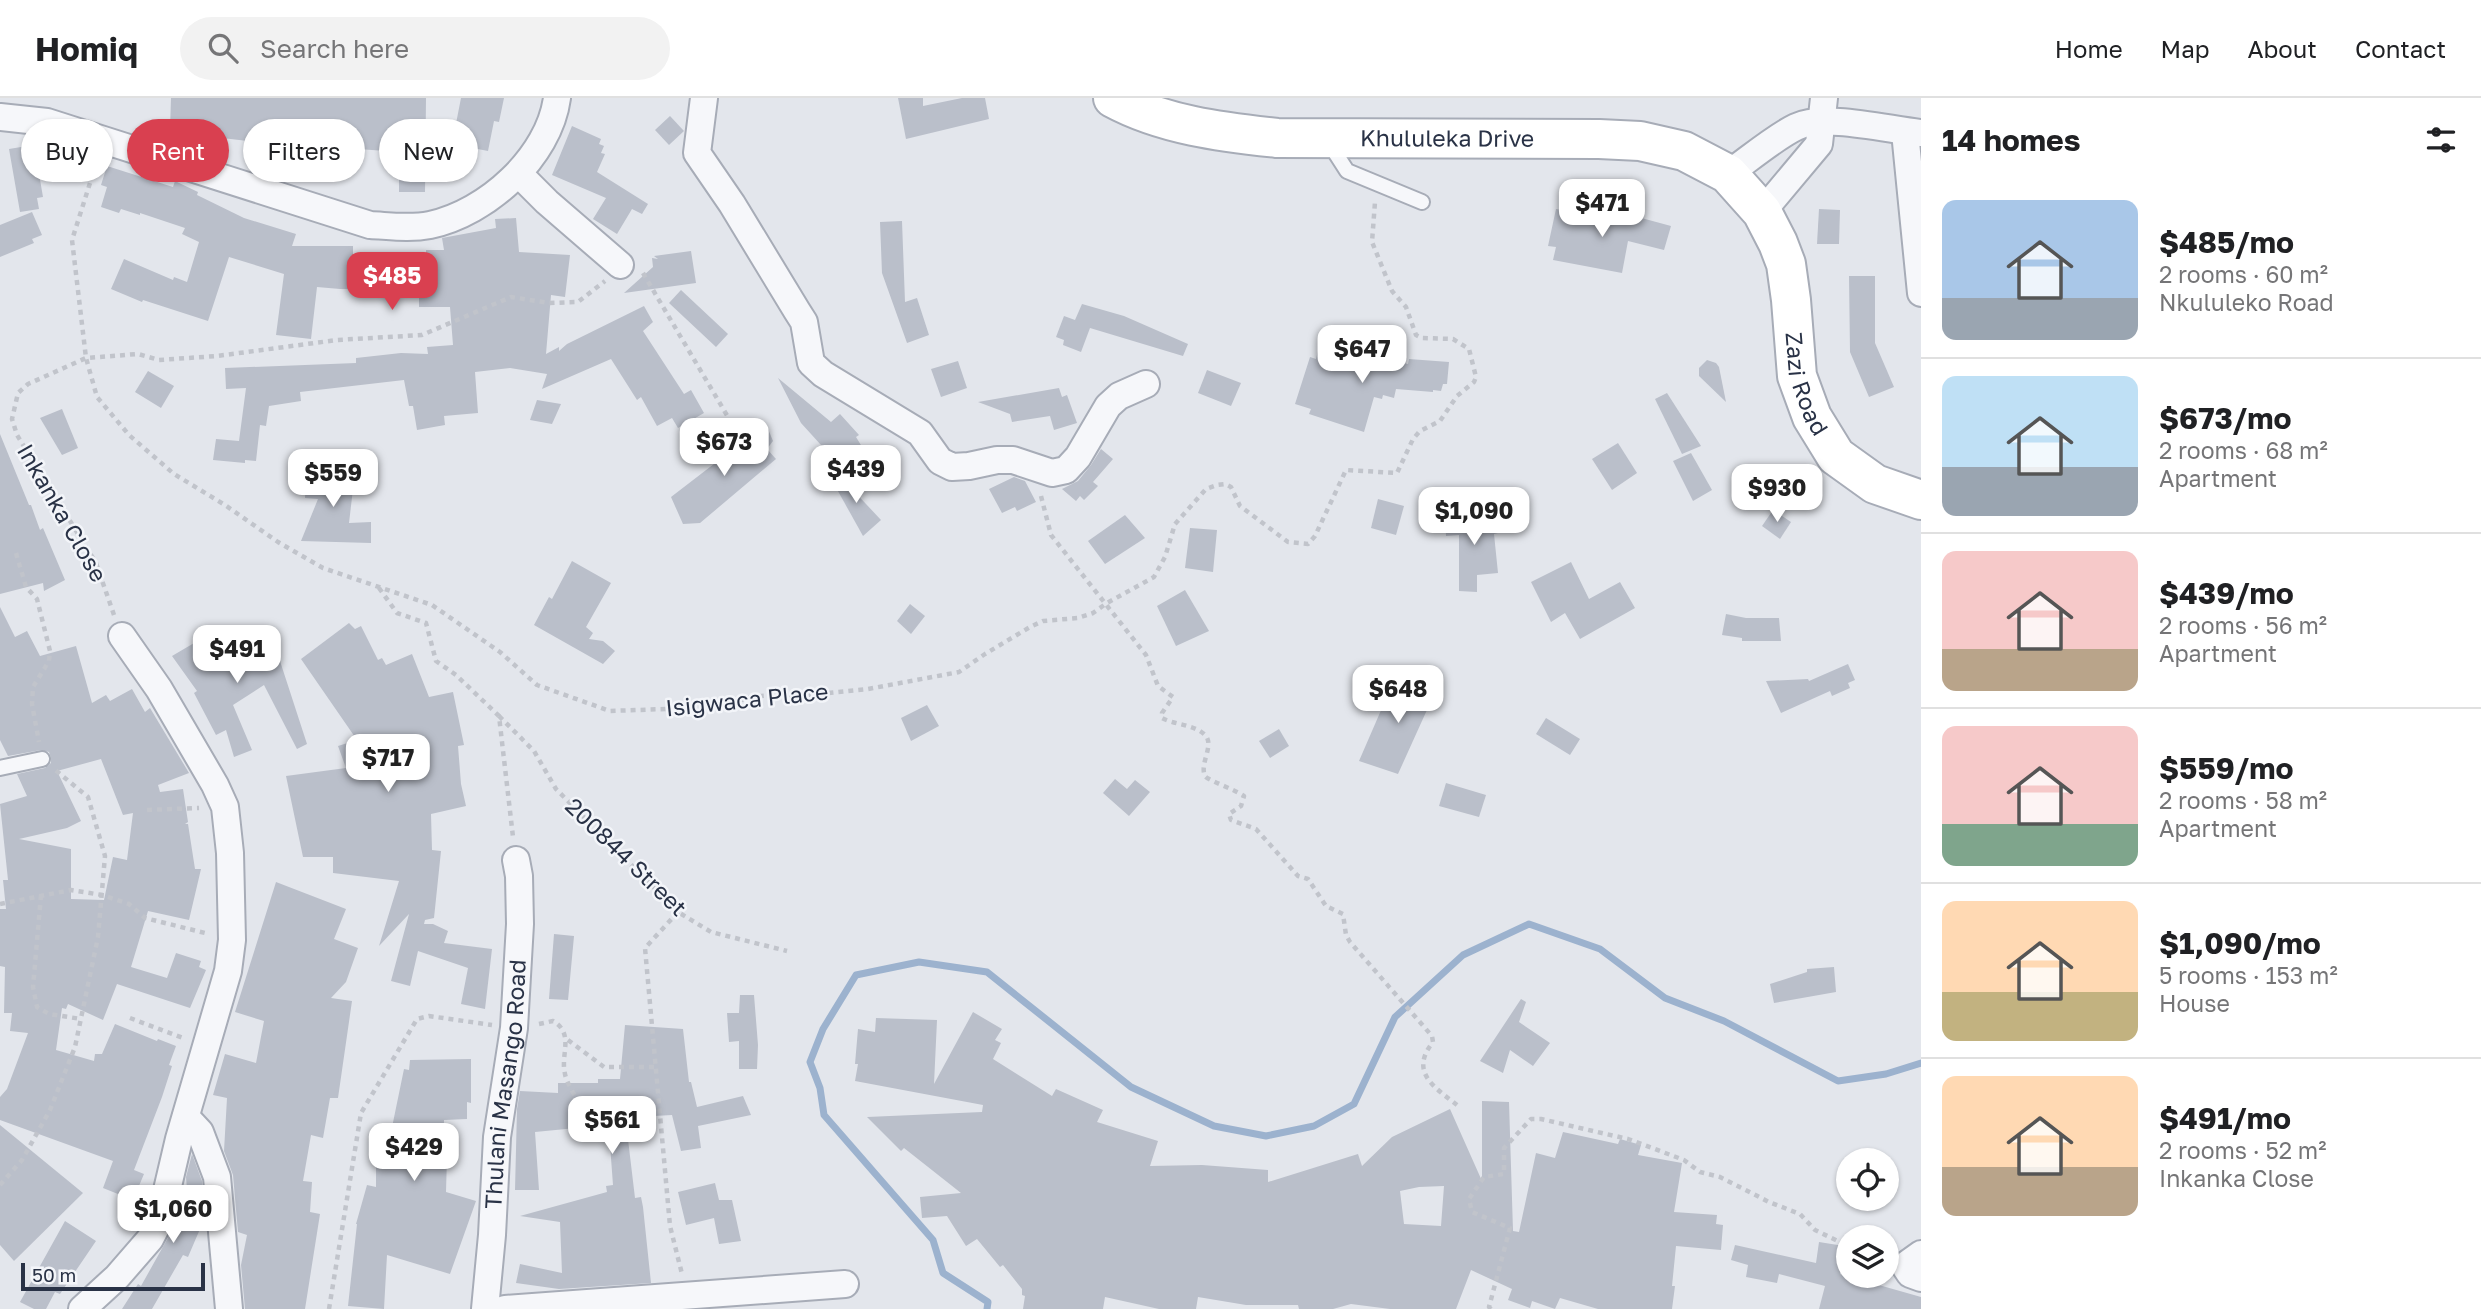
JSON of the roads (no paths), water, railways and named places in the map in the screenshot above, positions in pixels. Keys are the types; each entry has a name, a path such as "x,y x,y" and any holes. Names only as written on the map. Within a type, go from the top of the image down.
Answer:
{"street":[{"path":"0,117 47,122 370,225 404,228 431,225 458,215 487,200 519,174 548,128 557,98"},
{"path":"704,98 697,153 732,204 804,322 811,363 823,374 920,433 940,461 952,467 1013,460 1052,472 1066,470 1078,457 1108,406 1119,396 1146,384"},
{"name":"Khululeka Drive","path":"1113,98 1147,113 1200,128 1277,138 1538,138 1640,141 1684,151 1728,174 1762,212"},
{"path":"1762,212 1819,144 1823,110"},
{"path":"1728,174 1823,110 1871,125 1913,133 1921,293"},
{"path":"519,174 620,265"},
{"name":"Zazi Road","path":"1762,212 1786,264 1797,376 1812,417 1836,456 1875,484 1921,499"},
{"path":"82,1309 117,1277 149,1239 160,1220 228,971 232,940 230,853 225,807 159,689 122,636"},
{"name":"Thulani Masango Road","path":"485,1309 497,1137 514,1028 520,924 516,860"},
{"path":"186,1117 200,1132 217,1177 229,1309"},
{"path":"1921,1254 1909,1262 1906,1268 1910,1274 1921,1279"},
{"path":"505,1309 689,1302 845,1284"}],"lane":[{"path":"1326,139 1348,171 1422,202"},
{"path":"0,768 42,759"}],"waterway":[{"path":"987,1309 988,1302 943,1273 933,1240 824,1115 820,1088 810,1062 823,1029 856,975 919,962 987,972 1131,1087 1214,1126 1266,1136 1314,1126 1354,1104 1395,1017 1463,955 1529,924 1600,949 1665,998 1724,1021 1838,1081 1886,1074 1921,1063"}]}
